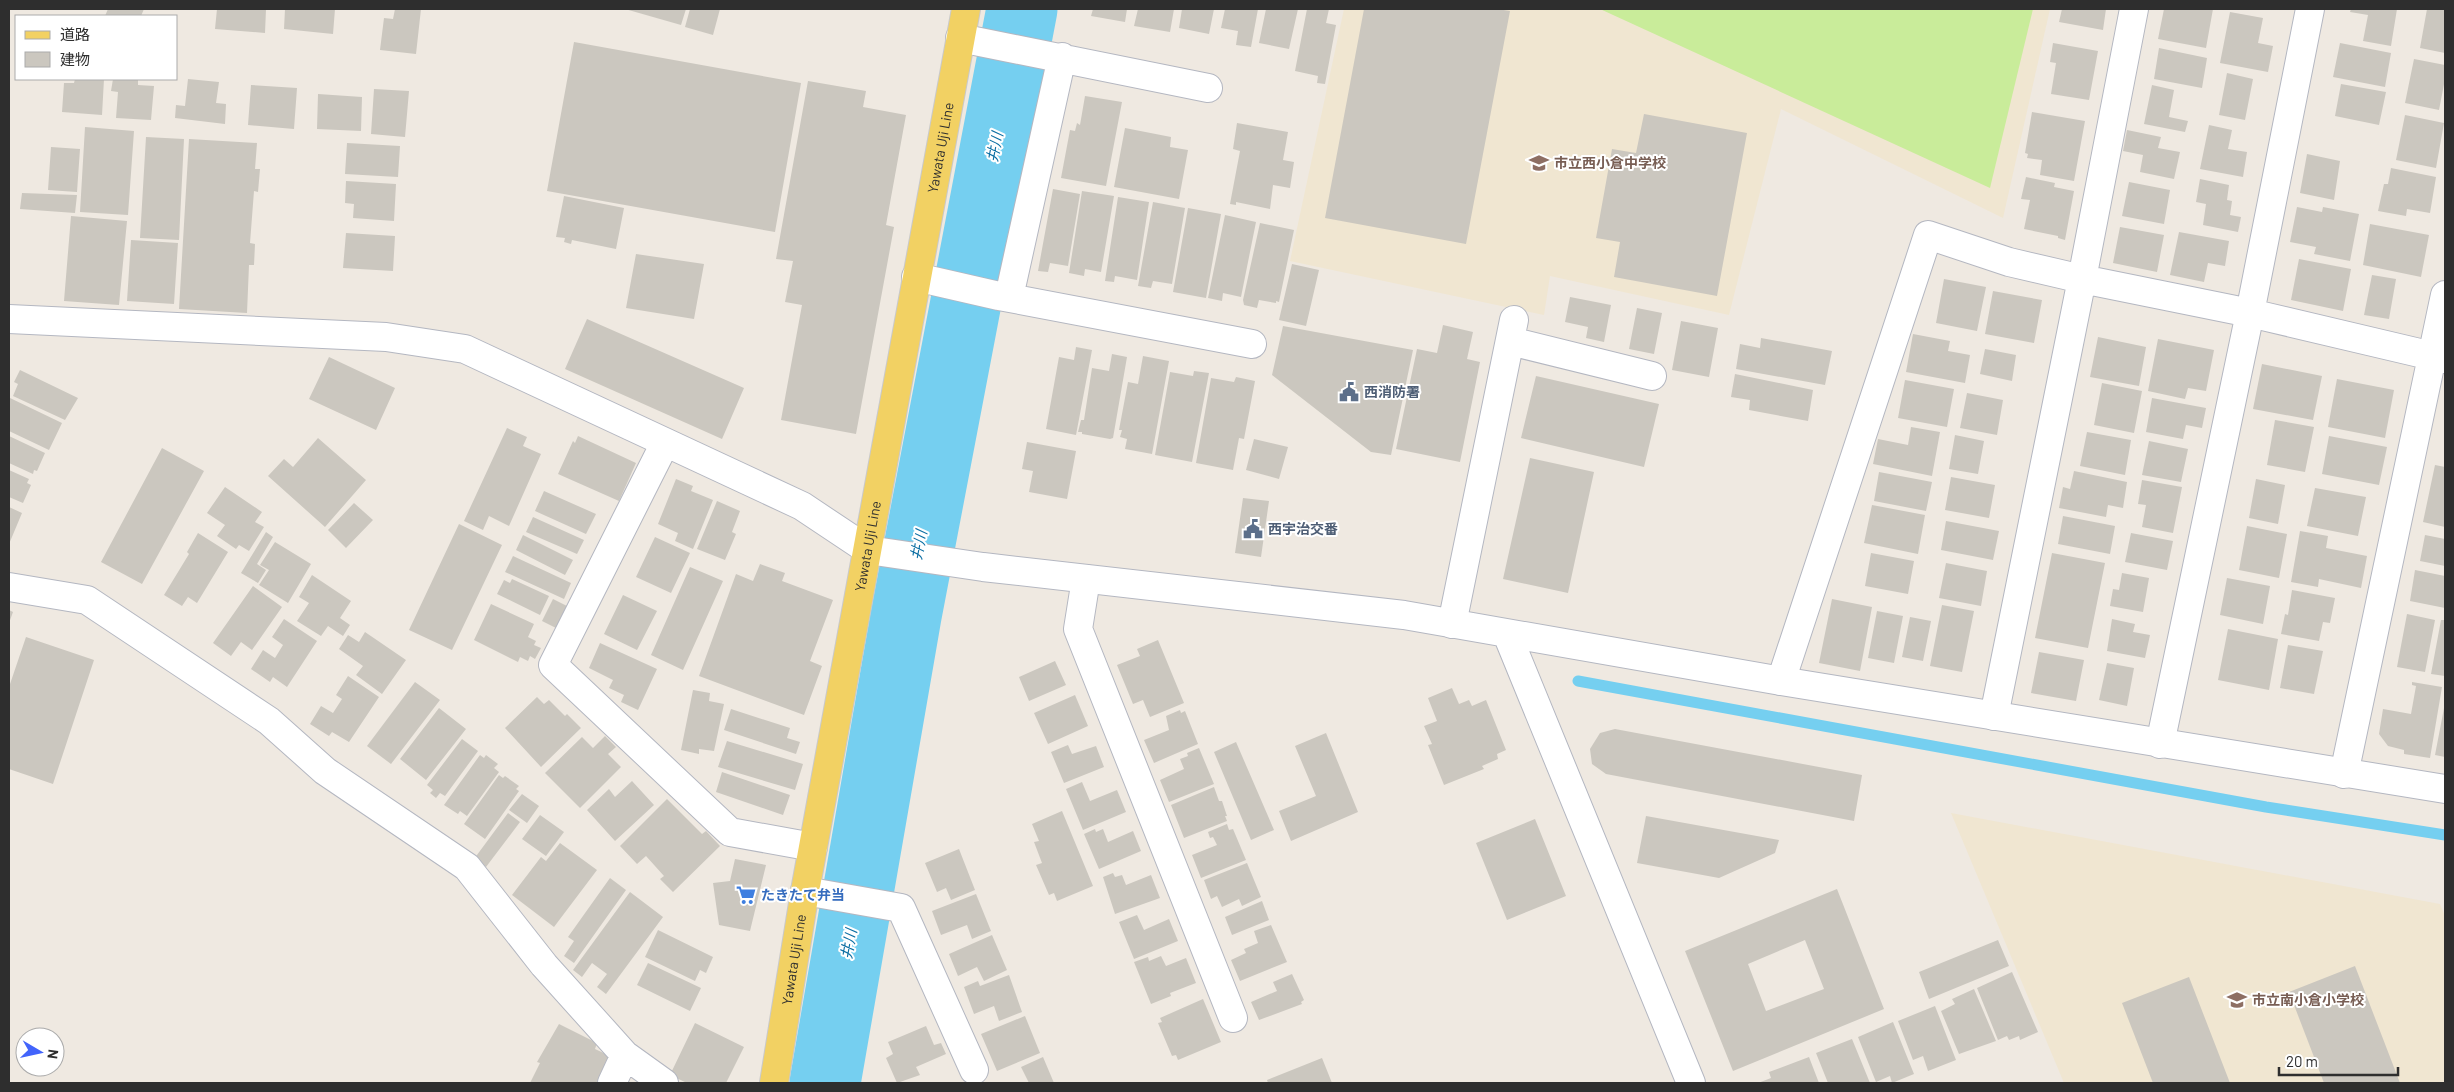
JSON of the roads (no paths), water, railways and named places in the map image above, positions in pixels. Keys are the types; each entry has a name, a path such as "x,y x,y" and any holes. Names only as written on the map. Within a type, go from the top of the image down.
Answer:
{"main road":[{"name":"Yawata Uji Line","path":"774,1083 805,891 869,550 916,277 966,9"}],"street":[{"path":"1994,716 2134,9"},
{"path":"2160,744 2250,312 2310,9"},
{"path":"960,38 1208,88"},
{"path":"1004,297 1056,56"},
{"path":"1781,681 1928,235 2009,262 2082,279 2250,312 2439,358"},
{"path":"916,277 1004,297 1252,344"},
{"path":"2344,774 2439,358 2445,295"},
{"path":"9,319 386,337 465,349 802,506 869,550 983,567 1404,615 1781,681 2445,789"},
{"path":"1452,624 1512,330 1652,376"},
{"path":"665,443 553,664 730,832 813,847"},
{"path":"1086,579 1078,629 1233,1018"},
{"path":"9,587 87,600 269,722 325,771 467,867 544,965 625,1054 664,1083"},
{"path":"1508,634 1691,1083"},
{"path":"805,891 901,908 974,1070"},
{"path":"612,1083 625,1054"}],"waterway":[{"name":"井川","path":"825,1083 906,616 1022,9"},
{"path":"1578,681 2266,807 2445,835"}],"place":[{"name":"市立西小倉中学校","path":"1539,163"},
{"name":"西消防署","path":"1349,392"},
{"name":"西宇治交番","path":"1253,529"},
{"name":"たきたて弁当","path":"746,895"},
{"name":"市立南小倉小学校","path":"2237,1000"}]}
